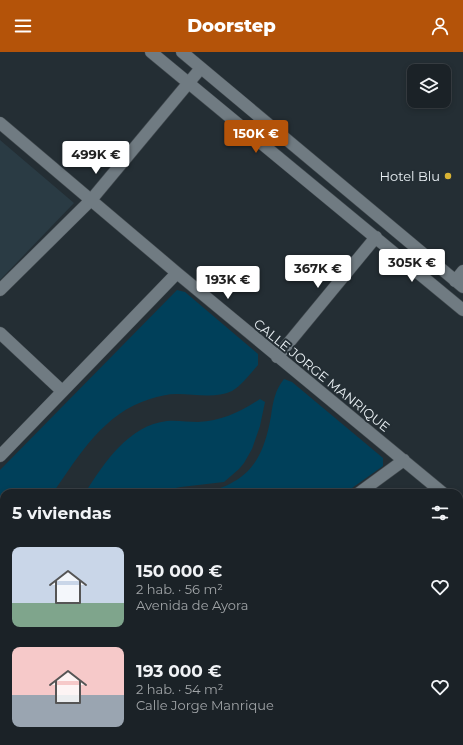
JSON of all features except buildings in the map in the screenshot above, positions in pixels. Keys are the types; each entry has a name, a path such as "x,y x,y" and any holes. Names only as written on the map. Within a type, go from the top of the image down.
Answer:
{"street":[{"path":"151,52 388,246 463,310"},
{"path":"182,52 459,284 463,271"},
{"path":"0,290 91,200 201,68"},
{"name":"CALLE JORGE MANRIQUE","path":"0,123 277,357 438,489"},
{"path":"362,225 372,212"},
{"path":"388,246 398,234"},
{"path":"277,357 376,237"},
{"path":"0,456 177,273"},
{"path":"0,333 62,391"},
{"path":"364,489 404,460"}],"shaded area":[{"path":"0,140 74,203 0,280"},
{"path":"177,290 185,292 258,354 258,365 239,386 232,391 219,395 205,396 177,394 164,395 150,399 119,414 94,437 83,450 56,489 0,489 0,470"},
{"path":"284,379 292,382 383,458 383,466 351,489 217,489 233,482 243,475 252,467 258,457 268,432 278,387"},
{"path":"260,399 265,402 260,426 252,449 239,469 224,482 170,489 88,489 109,458 129,438 141,430 153,424 167,421 198,422 215,420 245,408"}],"place":[{"name":"Hotel Blu","path":"448,176"}]}
